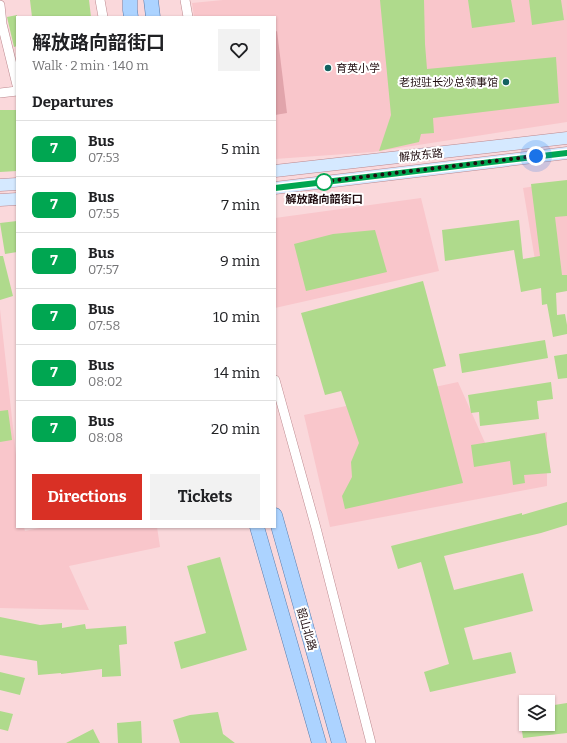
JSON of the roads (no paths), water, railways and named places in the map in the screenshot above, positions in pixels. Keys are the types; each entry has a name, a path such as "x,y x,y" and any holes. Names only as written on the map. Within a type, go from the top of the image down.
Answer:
{"main road":[{"path":"151,0 153,16"},
{"name":"解放东路","path":"276,171 567,138"},
{"name":"解放东路","path":"276,188 567,153"},
{"path":"0,185 16,184"},
{"path":"0,200 16,199"},
{"name":"韶山北路","path":"276,520 339,743"},
{"name":"韶山北路","path":"257,528 319,743"}],"street":[{"path":"6,0 0,4 2,24 16,81"},
{"path":"100,0 103,16"},
{"path":"185,0 188,16"},
{"path":"0,93 16,92"},
{"path":"276,384 316,528 371,743"}],"place":[{"name":"育英小学","path":"328,68"},
{"name":"老挝驻长沙总领事馆","path":"506,82"},
{"name":"解放路向韶街口","path":"324,182"}]}
